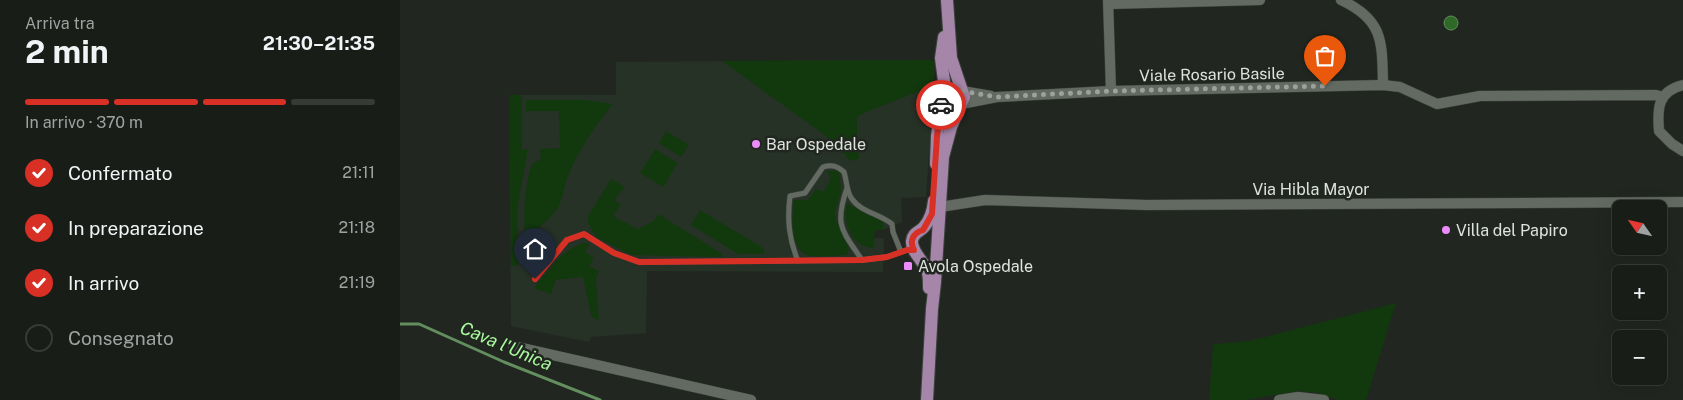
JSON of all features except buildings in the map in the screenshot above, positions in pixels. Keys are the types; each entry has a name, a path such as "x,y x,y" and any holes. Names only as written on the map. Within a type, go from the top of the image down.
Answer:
{"main road":[{"path":"927,400 943,157 951,127 964,97 951,58 947,6"},
{"path":"923,230 932,214 937,136 944,81 941,58 947,6"},
{"path":"942,96 949,87 955,86 961,90"},
{"path":"942,96 947,107 954,108 961,105"},
{"path":"932,309 928,272 911,251 913,237 918,231 932,232 937,243"},
{"path":"911,251 928,255 932,253 937,243"}],"street":[{"path":"1111,91 1109,2 1260,0"},
{"path":"1341,0 1356,7 1376,27 1382,46 1383,85"},
{"name":"Viale Rosario Basile","path":"997,97 1111,91 1383,85 1400,87 1437,104 1480,96 1656,95 1663,97"},
{"path":"1683,85 1669,90 1660,102 1659,131 1672,144 1683,151"},
{"path":"961,90 997,97"},
{"path":"961,105 997,97"},
{"name":"Via Hibla Mayor","path":"940,207 985,200 1147,205 1683,202"},
{"path":"513,346 751,400"},
{"path":"1278,400 1298,397 1324,400"}],"lane":[{"path":"535,279 567,240 584,234 614,253 639,262 798,261 862,260 887,257 911,251 893,232 892,224 884,217 862,208 852,200 847,188 844,172 836,166 830,165 823,167 805,193 790,196 788,227 798,261"},
{"path":"847,188 840,212 840,223 844,234 862,260"}],"shaded area":[{"path":"1448,16 1454,16 1458,23 1454,30 1448,30 1444,26 1444,20"},
{"path":"935,60 926,197 901,198 902,222 883,230 875,230 874,238 884,238 883,272 647,271 646,333 591,337 589,342 511,326 509,95 616,95 616,62"},
{"path":"935,60 932,94 922,90 864,113 857,117 857,140 837,144 722,61"},
{"path":"509,95 522,95 522,150 528,149 517,211 518,265 511,266"},
{"path":"526,100 583,100 613,104 582,147 568,176 557,209 525,243 524,213 529,173 532,164 541,159 540,149 560,148 559,111 526,111"},
{"path":"666,131 689,145 681,157 659,143"},
{"path":"858,143 859,159 850,161 839,147"},
{"path":"655,149 678,163 663,187 640,173"},
{"path":"827,171 839,171 841,192 835,211 836,220 849,249 847,255 811,256 801,251 794,238 794,200 808,200 816,189 823,192 831,179"},
{"path":"611,179 625,187 614,200 621,205 613,216 638,229 654,221 658,214 721,253 722,257 631,255 598,238 588,222 588,216"},
{"path":"847,203 867,215 883,220 883,230 875,230 873,248 859,243 850,232 846,218"},
{"path":"700,210 763,248 765,254 738,254 691,225"},
{"path":"584,243 590,244 585,252 594,258 589,266 599,271 596,279 599,321 591,316 583,277 556,280 551,294 534,288 562,256"},
{"path":"1396,303 1366,400 1339,400 1319,393 1298,391 1246,400 1209,400 1213,344 1250,341"}],"waterway":[{"name":"Cava l'Unica","path":"400,324 419,324 504,362 600,400"}],"way so far":[{"path":"941,105 942,94 947,88 952,86 962,91 997,97 1111,91 1325,86"}],"place":[{"name":"Bar Ospedale","path":"756,144"},
{"name":"Villa del Papiro","path":"1446,230"},
{"name":"Avola Ospedale","path":"908,266"}],"route":[{"path":"535,279 567,240 584,234 614,253 639,262 862,260 887,257 907,250 914,250 912,246 913,237 918,231 923,230 932,214 941,105"}]}
